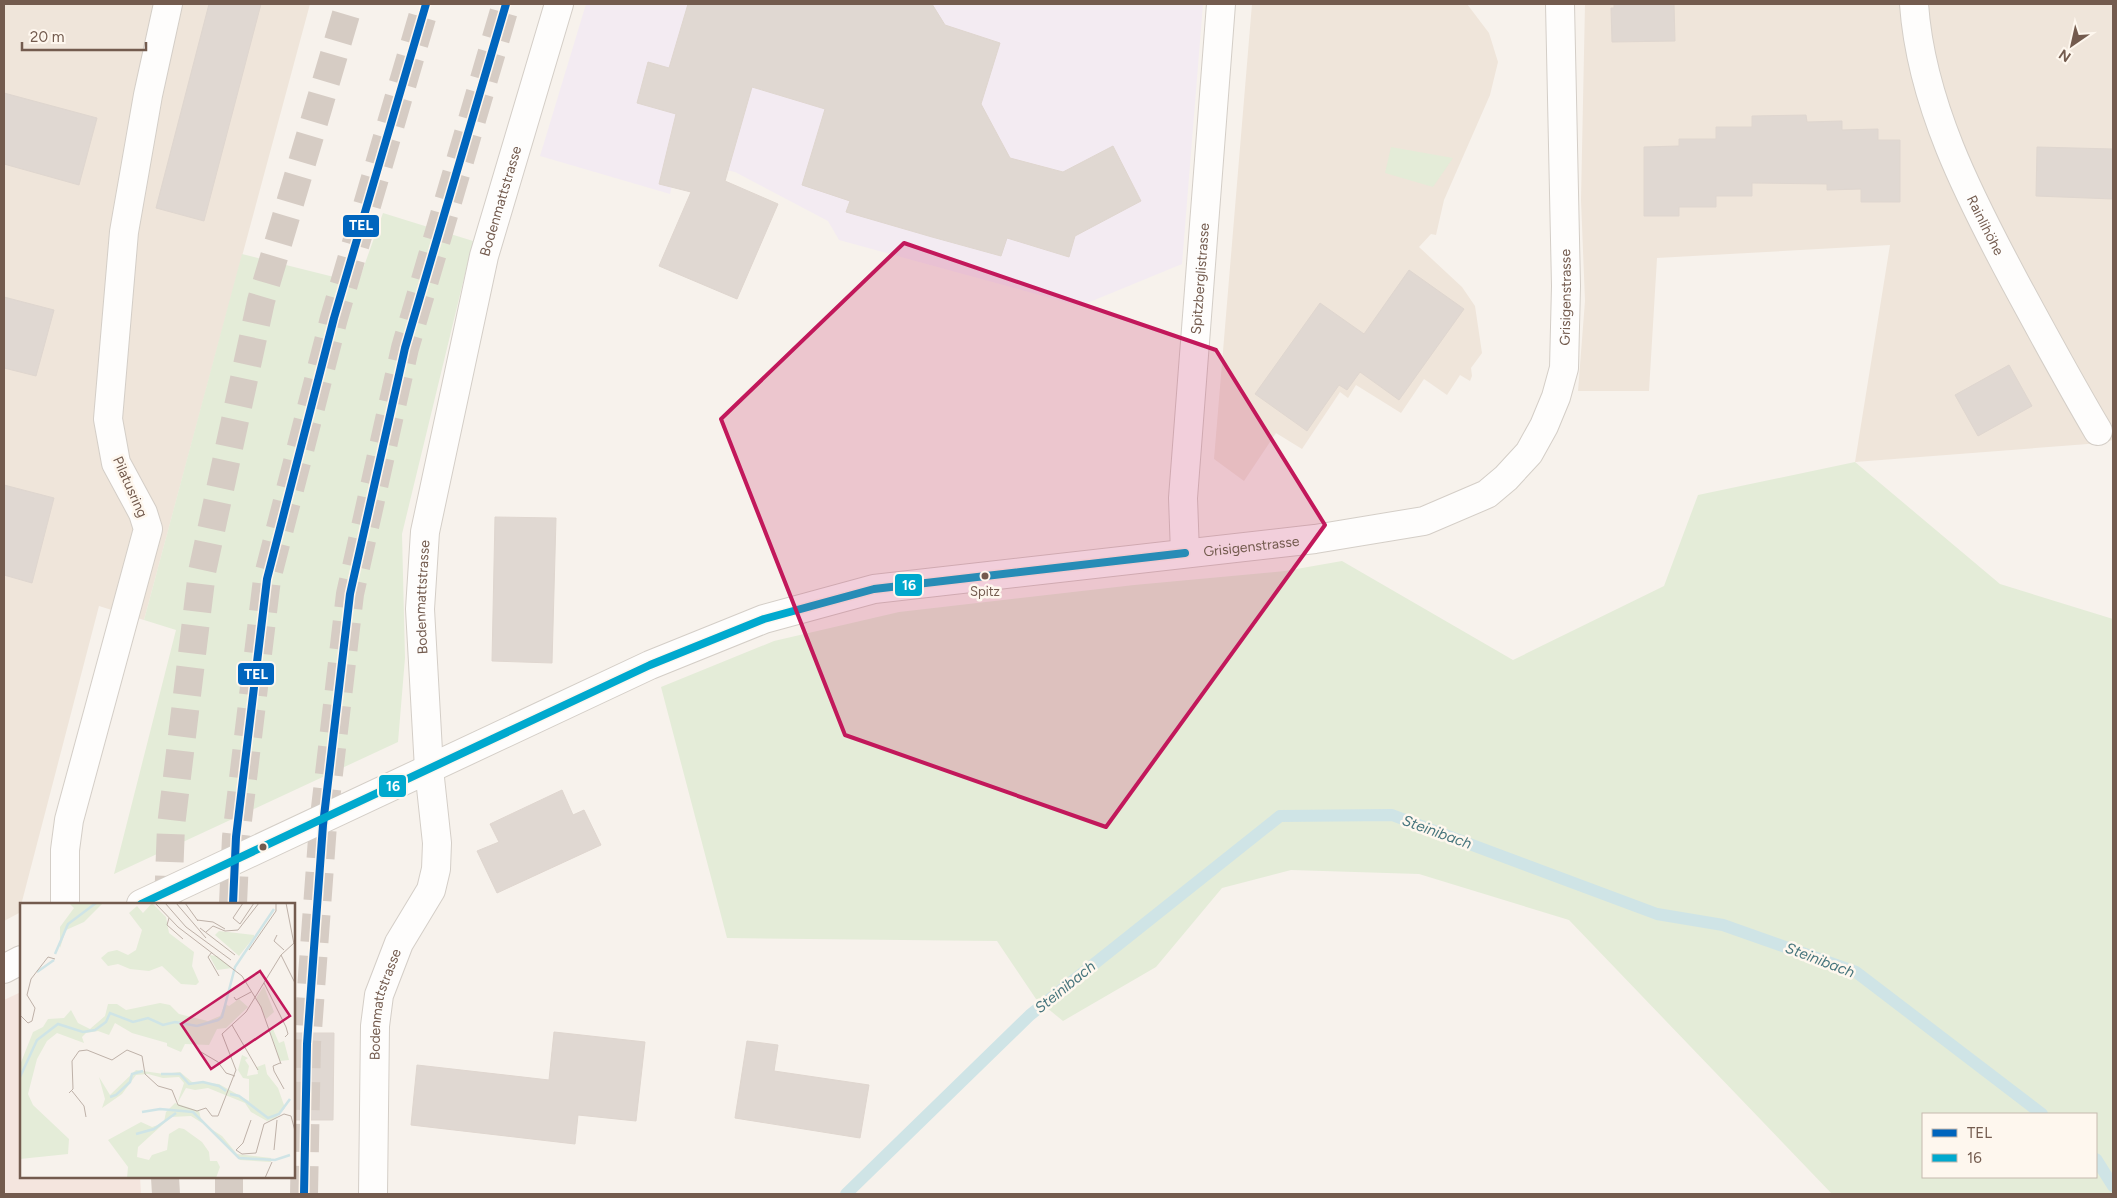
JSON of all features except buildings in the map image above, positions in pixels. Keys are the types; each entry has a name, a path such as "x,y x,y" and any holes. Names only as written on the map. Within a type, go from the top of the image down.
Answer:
{"street":[{"name":"Pilatusring","path":"65,903 65,850 69,820 148,529 143,513 116,463 108,419 124,232 148,95 168,4"},
{"name":"Bodenmattstrasse","path":"373,1194 375,1026 379,995 399,943 431,890 436,869 437,843 429,769 420,609 425,532 484,256 559,4"},
{"name":"Spitzberglistrasse","path":"1185,553 1183,498 1222,4"},
{"name":"Grisigenstrasse","path":"143,903 650,665 764,619 874,589 1315,539 1424,521 1487,494 1506,478 1529,452 1544,426 1556,397 1564,368 1566,286 1560,4"},
{"name":"Rainlihöhe","path":"1914,4 1916,40 1946,142 1999,252 2062,370 2098,431"},
{"path":"4,969 20,961"}],"highlighted area":[{"path":"904,243 1216,350 1325,525 1106,827 845,735 721,419"}],"shaded area":[{"path":"4,4 310,4 144,620 99,606 22,903 20,903 19,913 4,921"},
{"path":"586,4 1203,4 1182,264 1080,306 839,240 828,221 735,172 678,158 670,194 540,156"},
{"path":"1252,4 1467,4 1489,33 1498,62 1490,95 1444,200 1436,235 1431,234 1419,247 1462,287 1475,306 1482,353 1471,368 1472,376 1470,381 1460,375 1447,395 1424,379 1401,413 1356,385 1348,398 1340,392 1302,449 1276,433 1244,481 1214,459"},
{"path":"1585,4 2113,4 2113,440 2101,443 1855,462 1890,245 1657,258 1649,391 1578,391 1585,301 1581,200"},
{"path":"20,992 20,1178 140,1178 141,1194 4,1194 4,1000"}],"green space":[{"path":"1391,147 1453,158 1433,187 1385,173"},
{"path":"383,213 473,241 402,534 405,658 398,742 114,874 176,630 144,620 242,254 358,283"},
{"path":"1855,462 2000,584 2113,619 2113,1194 1832,1194 1569,920 1419,874 1291,870 1222,888 1156,967 1063,1021 1036,999 997,941 727,938 661,687 774,641 899,612 1134,585 1285,571 1342,561 1513,660 1664,586 1698,495"}],"waterway":[{"name":"Steinibach","path":"846,1194 1030,1015 1280,816 1392,815 1657,914 1723,925 1856,972 2041,1113"},
{"name":"Steinibach","path":"2097,1161 2113,1186"}],"tunnel":[{"path":"168,903 171,826 202,572 261,301 349,4"},
{"path":"233,903 236,837 267,579 334,318 426,4"},
{"path":"304,1194 307,1044 323,825 350,594 405,348 506,4"},
{"path":"165,1178 166,1194"},
{"path":"229,1178 229,1194"}],"transit line":[{"name":"TEL","path":"233,903 236,837 267,579 334,318 426,4"},
{"name":"TEL","path":"304,1194 307,1044 323,825 350,594 405,348 506,4"},
{"name":"16","path":"143,903 650,665 764,619 874,589 1185,553"}],"place":[{"name":"Spitz","path":"985,576"}]}
